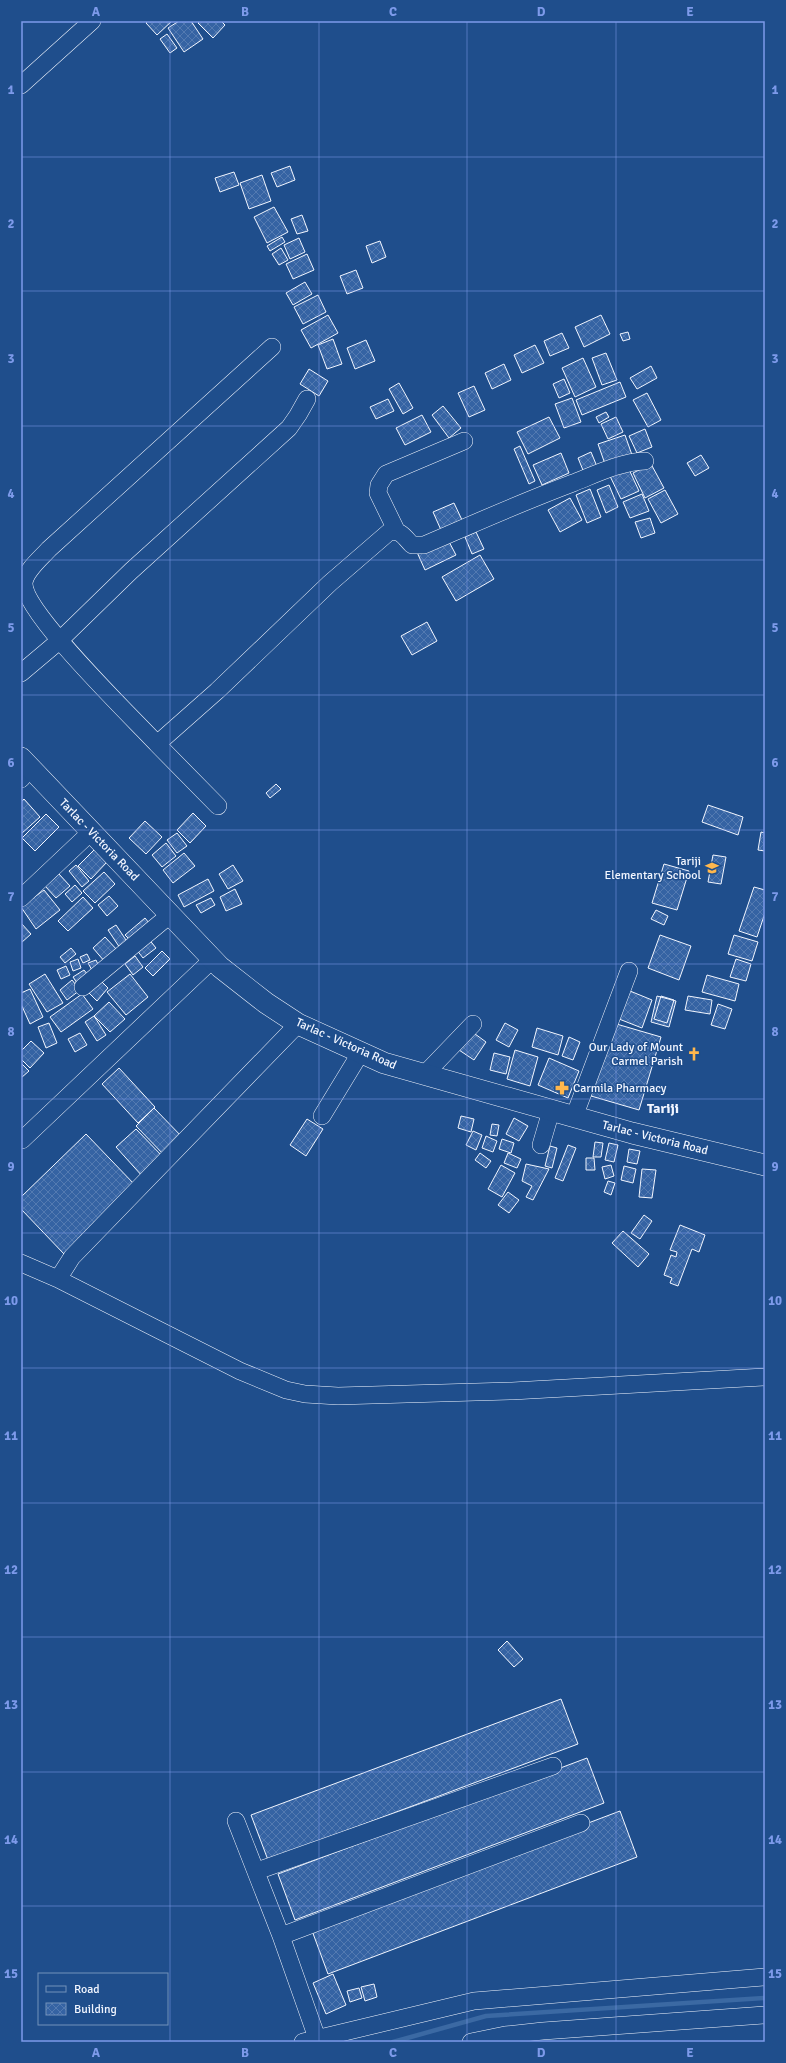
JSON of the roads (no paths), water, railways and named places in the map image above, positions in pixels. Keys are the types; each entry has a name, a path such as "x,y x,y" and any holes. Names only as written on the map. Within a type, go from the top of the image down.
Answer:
{"main road":[{"name":"Tarlac - Victoria Road","path":"24,768 92,831 213,959 266,1003 298,1024 384,1063 574,1118 765,1165"}],"street":[{"path":"21,86 92,21"},
{"path":"218,806 59,641 31,603 25,592 24,582 29,572 49,550 272,347"},
{"path":"21,672 59,641 131,571 289,428 298,416 307,399"},
{"path":"464,441 386,474 379,485 378,493 396,530 400,532 412,545 424,545 615,467 632,462 645,461"},
{"path":"157,744 371,547 386,534 396,530"},
{"path":"21,898 92,831"},
{"path":"83,987 171,914"},
{"path":"22,1140 213,959"},
{"path":"574,1118 629,971"},
{"path":"59,1278 72,1257 298,1024"},
{"path":"424,1074 473,1024"},
{"path":"322,1116 361,1052"},
{"path":"541,1145 551,1111"},
{"path":"21,1264 59,1278 240,1371 286,1390 305,1394 338,1396 504,1391 765,1377"},
{"path":"257,1872 553,1766"},
{"path":"236,1821 281,1936 310,2040 474,2001 765,1977"},
{"path":"281,1936 581,1823"},
{"path":"471,2042 505,2035 536,2032 765,2015"}],"waterway":[{"path":"393,2042 486,2016 765,1998"}],"place":[{"name":"Tariji Elementary School","path":"712,868"},
{"name":"Our Lady of Mount Carmel Parish","path":"694,1054"},
{"name":"Carmila Pharmacy","path":"562,1088"}],"district":[{"name":"Tariji","path":"663,1108"}]}
